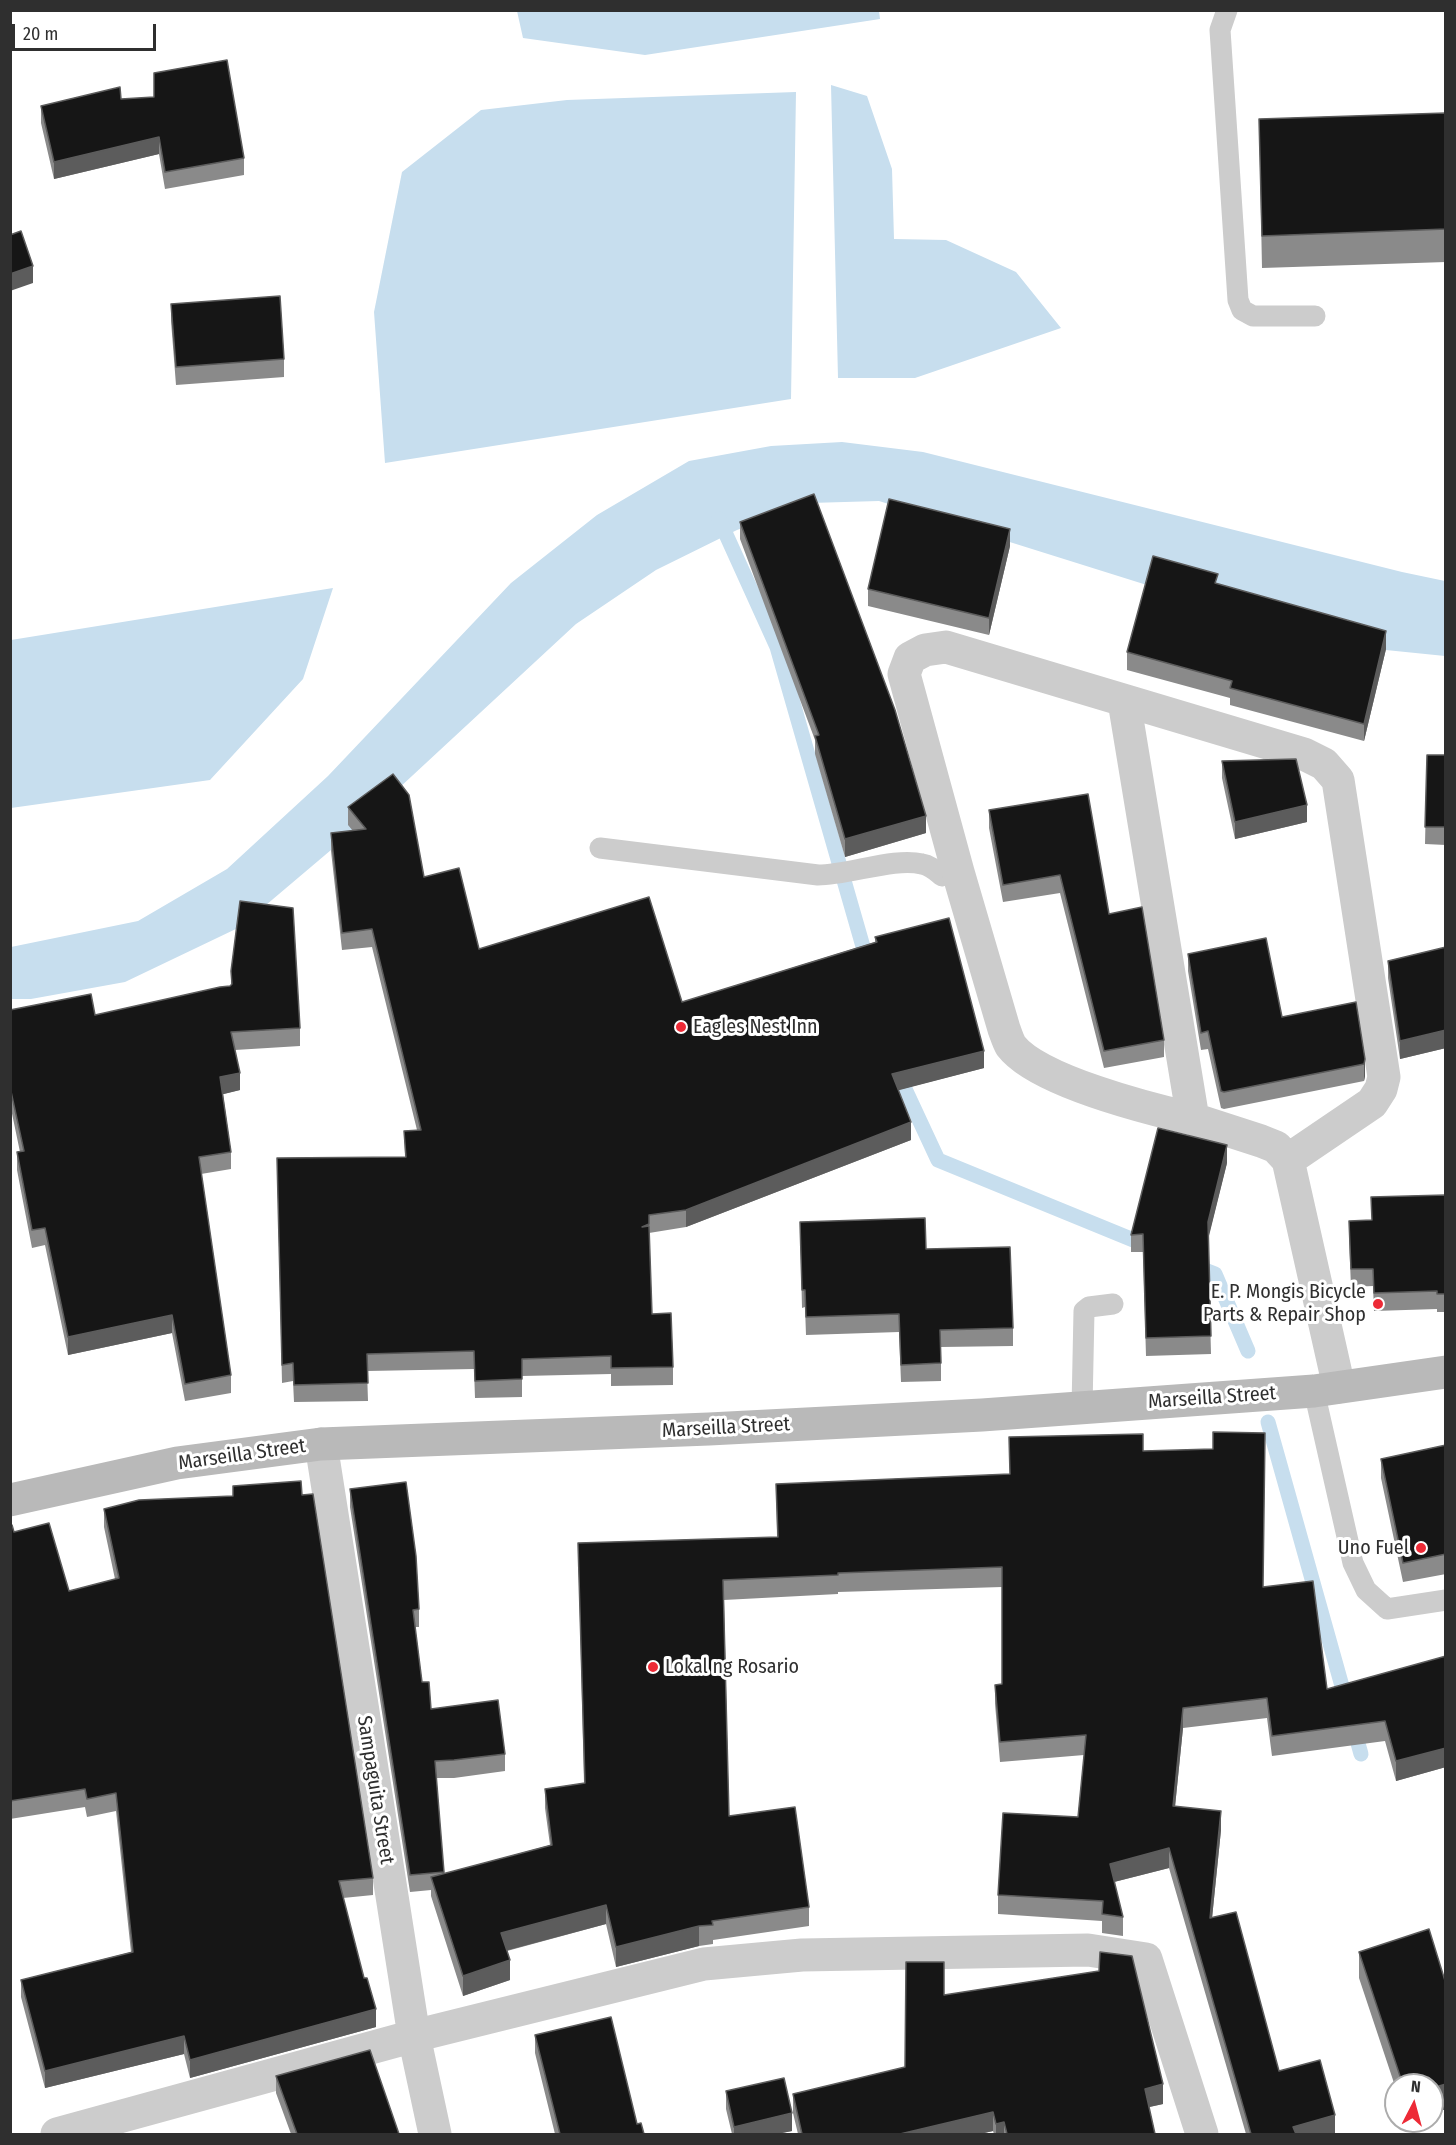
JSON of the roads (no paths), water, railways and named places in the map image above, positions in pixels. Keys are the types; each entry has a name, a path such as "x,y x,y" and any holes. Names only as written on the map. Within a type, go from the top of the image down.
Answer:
{"main road":[{"name":"Marseilla Street","path":"10,1500 177,1463 321,1444 698,1430 1082,1408 1327,1389 1446,1372"}],"street":[{"path":"1288,1160 1372,1103 1382,1089 1384,1077 1338,780 1324,764 1304,754 946,647 925,650 910,658 904,674 958,872 1011,1046 1032,1063 1070,1082 1149,1109 1193,1119 1261,1141 1276,1147 1288,1160 1327,1389"},
{"path":"1124,701 1193,1119"},
{"name":"Sampaguita Street","path":"321,1444 414,2036 435,2134"},
{"path":"57,2134 414,2036 704,1964 802,1955 1088,1950 1146,1959 1202,2134"}],"lane":[{"path":"1227,10 1220,30 1238,300 1242,310 1253,316 1314,316"},
{"path":"600,848 818,875 836,875 901,863 922,863 942,876"},
{"path":"1082,1408 1084,1311 1089,1307 1113,1304"},
{"path":"1327,1389 1353,1563 1366,1590 1387,1609 1446,1600"}],"water":[{"path":"517,11 879,11 880,19 645,55 523,38"},
{"path":"831,85 867,96 892,169 894,239 946,240 1016,272 1061,328 915,378 838,378"},
{"path":"796,92 791,399 385,463 374,312 402,172 481,110 567,100"},
{"path":"842,442 923,452 1445,581 1445,656 1376,649 1150,586 879,501 810,503 737,530 656,570 576,624 344,839 240,927 125,982 31,999 11,999 11,947 138,921 227,869 328,776 511,583 597,515 689,461 771,446"},
{"path":"333,588 303,679 210,780 11,808 11,640"}],"waterway":[{"path":"719,519 777,647 868,964"},
{"path":"900,1071 904,1087 938,1160 1148,1246"},
{"path":"1192,1265 1215,1274 1248,1351"},
{"path":"1268,1422 1361,1754"}],"place":[{"name":"Eagles Nest Inn","path":"681,1027"},
{"name":"E. P. Mongis Bicycle Parts & Repair Shop","path":"1378,1304"},
{"name":"Uno Fuel","path":"1421,1548"},
{"name":"Lokal ng Rosario","path":"653,1667"}]}
